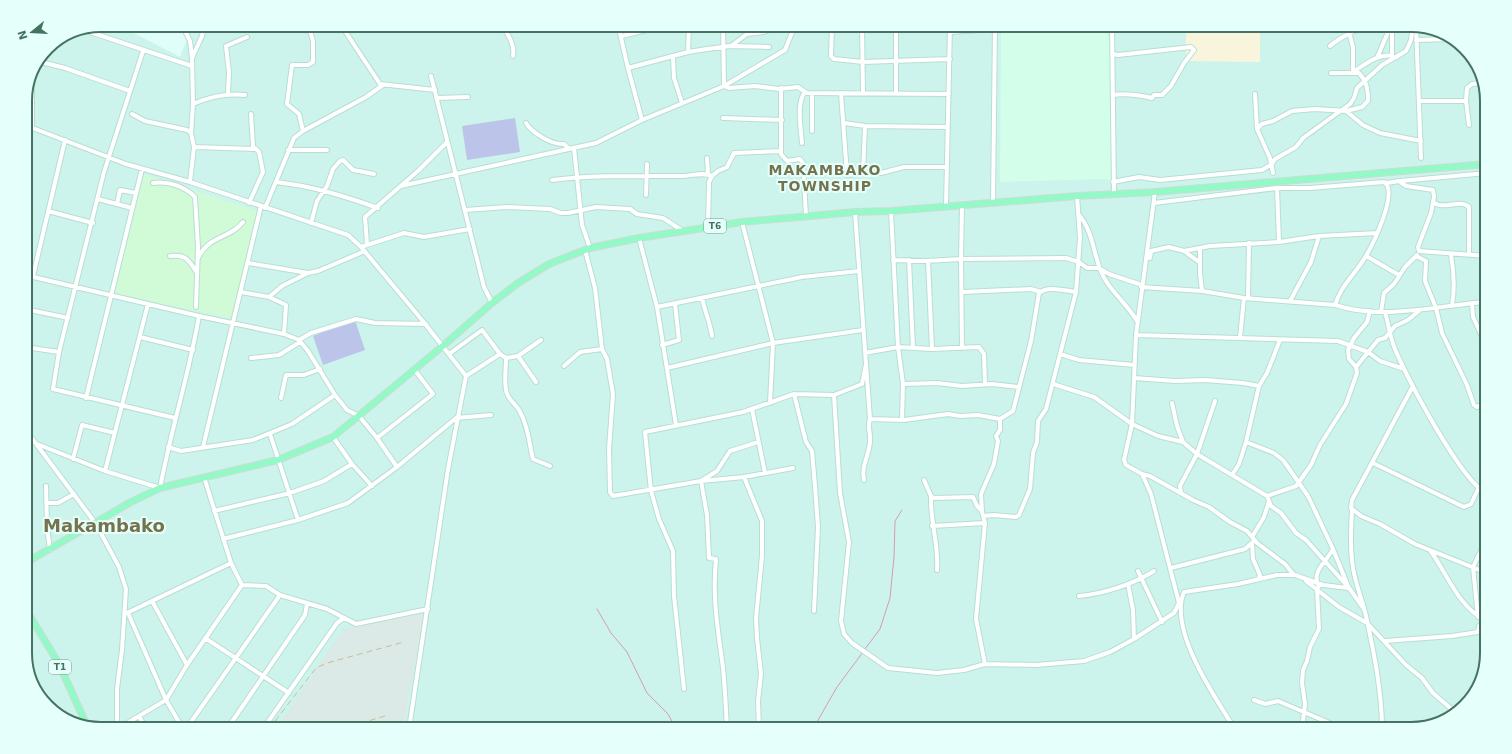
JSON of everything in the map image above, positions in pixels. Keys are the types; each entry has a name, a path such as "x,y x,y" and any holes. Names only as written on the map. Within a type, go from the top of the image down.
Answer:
{"highway":[{"name":"T6","path":"32,560 96,524 131,502 160,488 278,460 333,437 444,345 492,302 518,283 549,264 587,249 639,238 742,222 855,212 962,207 1078,196 1155,192 1480,165"},
{"name":"T1","path":"32,618 66,678 84,720"}],"street":[{"path":"186,32 190,41 192,58 193,104 191,134 194,147 190,182"},
{"path":"192,58 203,32"},
{"path":"303,131 299,114 287,104 292,65 311,63 313,59 313,41 310,32"},
{"path":"345,32 369,65 371,73 380,84 435,90"},
{"path":"506,32 514,50 513,56"},
{"path":"621,32 628,68 642,120"},
{"path":"622,36 638,32"},
{"path":"688,52 689,32"},
{"path":"723,32 724,86"},
{"path":"730,46 747,34 764,32"},
{"path":"401,186 596,143 642,120 724,86 786,50 792,32"},
{"path":"832,32 832,58 863,62 950,59"},
{"path":"862,32 863,93"},
{"path":"896,32 896,93"},
{"path":"946,207 950,32"},
{"path":"993,203 995,32"},
{"path":"1112,32 1114,194"},
{"path":"1330,46 1343,36 1354,32"},
{"path":"1377,58 1388,32"},
{"path":"1392,32 1394,57"},
{"path":"1113,182 1139,177 1160,180 1262,170 1272,164 1275,158 1292,150 1303,138 1350,104 1354,98 1356,88 1394,57 1408,48 1412,32"},
{"path":"1415,32 1421,158"},
{"path":"92,33 192,66"},
{"path":"1351,34 1354,59 1353,72"},
{"path":"228,93 229,72 226,46 247,36"},
{"path":"1416,40 1442,39"},
{"path":"628,68 674,57 688,52 730,46 769,47"},
{"path":"1113,54 1118,55 1191,47 1194,50 1184,63 1171,86 1162,95 1154,95 1152,98 1130,94 1113,95"},
{"path":"68,318 109,157 143,51"},
{"path":"674,57 674,78 682,103"},
{"path":"1353,72 1377,58 1394,57"},
{"path":"44,63 65,68 130,91"},
{"path":"1257,129 1262,124 1274,121 1292,111 1315,109 1343,110 1362,107 1368,101 1366,81 1359,73 1353,72 1331,74"},
{"path":"431,76 484,287 492,302"},
{"path":"1469,125 1466,101 1467,88 1472,84 1477,83"},
{"path":"203,447 263,207 276,182 288,150 294,138 303,131 366,97 383,85"},
{"path":"724,86 728,88 755,86 781,88 798,87 804,92 812,93 949,94"},
{"path":"781,88 781,151 787,161 800,159 804,163 806,216"},
{"path":"802,143 800,109 801,97 804,92"},
{"path":"193,104 205,98 228,93 245,95"},
{"path":"812,93 812,131"},
{"path":"841,93 847,175 886,172 904,166 947,167"},
{"path":"1255,94 1257,129 1272,164 1273,174"},
{"path":"32,96 32,127 142,169 190,182 348,235 361,247 444,345 466,376"},
{"path":"437,98 468,97"},
{"path":"1419,101 1466,101"},
{"path":"1343,110 1363,125 1380,133 1421,141"},
{"path":"132,114 145,121 187,130 191,134"},
{"path":"250,203 262,172 259,152 253,146 251,114"},
{"path":"723,118 782,120"},
{"path":"526,123 530,130 559,144 564,144 569,149"},
{"path":"844,123 865,126 948,127"},
{"path":"863,173 865,126"},
{"path":"65,140 33,276 234,324 284,334 299,341 320,369 335,395 347,410 359,416 377,438 397,467"},
{"path":"367,244 364,220 447,142"},
{"path":"194,147 255,149"},
{"path":"574,148 582,225 595,288 602,349 607,359 613,394 609,449 611,494 614,497 701,481 744,477 792,468"},
{"path":"288,150 327,150"},
{"path":"552,180 577,178 710,175 727,167 734,153 781,151"},
{"path":"708,158 710,175 708,228"},
{"path":"311,223 317,201 324,190 333,169 342,160 353,170 374,174"},
{"path":"646,164 646,195"},
{"path":"86,398 142,169"},
{"path":"1154,203 1277,188 1310,188 1384,182 1387,184 1399,181 1480,174"},
{"path":"1350,175 1351,184"},
{"path":"1399,181 1406,186 1431,189 1434,193 1433,202 1418,247 1420,252"},
{"path":"153,183 161,182 181,187 189,191 195,197 198,222 196,308"},
{"path":"276,182 305,185 378,208"},
{"path":"1335,305 1342,290 1366,256 1378,233 1385,213 1389,194 1387,184"},
{"path":"1277,188 1278,242"},
{"path":"117,204 120,190 136,193"},
{"path":"1155,192 1146,258 1140,285 1134,365 1132,424 1124,460 1126,465 1209,507 1230,522 1247,531 1253,540 1266,552 1285,564 1295,575"},
{"path":"930,496 942,498 957,498 966,496 973,497 983,514 1016,517 1019,514 1030,489 1033,454 1038,442 1038,421 1046,410 1076,292 1079,262 1078,196"},
{"path":"98,199 132,208"},
{"path":"1433,202 1442,206 1464,204 1470,207 1469,255"},
{"path":"465,210 507,207 550,209 561,213 596,207 630,208 638,214 663,218 683,231"},
{"path":"962,207 962,348"},
{"path":"48,211 93,223"},
{"path":"891,211 898,347 903,384 902,419"},
{"path":"855,212 870,419 868,426 870,440 863,465 864,480"},
{"path":"1079,214 1087,224 1099,268 1113,291 1138,321"},
{"path":"197,260 203,248 233,230 243,222"},
{"path":"742,222 773,343 770,402"},
{"path":"361,247 404,233 424,237 470,229"},
{"path":"1184,251 1249,243 1278,242 1319,236 1378,233"},
{"path":"1290,301 1311,262 1319,236"},
{"path":"639,238 657,307 676,424"},
{"path":"1240,337 1246,298 1249,243"},
{"path":"1146,258 1150,258 1151,251 1169,246 1184,251 1199,262"},
{"path":"1200,248 1199,262 1202,291"},
{"path":"269,297 282,286 308,273 318,271 364,251"},
{"path":"1420,252 1480,256"},
{"path":"1373,462 1464,507 1471,504 1478,489 1449,448 1412,386 1404,369 1383,312 1384,293 1394,284 1399,275 1420,252"},
{"path":"170,256 180,254 197,273"},
{"path":"1451,255 1454,272 1454,293 1452,305"},
{"path":"1366,256 1399,275"},
{"path":"1416,256 1426,261 1425,281 1436,308 1442,332 1474,405 1477,407 1480,406"},
{"path":"893,260 928,261 961,259 1066,258 1079,262 1087,268 1099,268 1109,274 1140,285 1202,291 1246,298 1335,305 1383,312 1420,310 1480,302"},
{"path":"909,260 912,348"},
{"path":"928,261 932,349"},
{"path":"248,263 308,273"},
{"path":"657,307 758,288 802,277 859,271"},
{"path":"962,292 1031,289 1041,292 1053,289 1076,292"},
{"path":"75,292 60,352 53,389 175,418"},
{"path":"241,292 269,297 286,305 284,334"},
{"path":"870,419 902,419 948,414 960,416 978,415 1000,420 1013,411 1031,341 1041,292"},
{"path":"702,298 705,315 710,322 712,336"},
{"path":"1472,303 1473,317 1480,332"},
{"path":"105,471 148,304"},
{"path":"662,345 679,340 675,304"},
{"path":"32,310 68,318"},
{"path":"1267,496 1296,486 1300,482 1346,404 1355,384 1356,367 1378,340 1385,338 1390,331 1408,320 1420,310"},
{"path":"1356,367 1349,359 1349,346 1367,322 1370,311"},
{"path":"36,444 105,471 160,488 168,447 193,350 200,316"},
{"path":"251,358 279,355 311,333 356,319 375,322 426,324"},
{"path":"449,354 482,330 500,354 506,358 518,356 541,340"},
{"path":"667,368 773,343 863,330"},
{"path":"1136,335 1338,341 1368,352 1380,360 1404,369"},
{"path":"140,337 193,350"},
{"path":"1232,474 1240,464 1259,386 1267,373 1280,340"},
{"path":"865,353 898,347 932,349 979,347 984,354 985,384"},
{"path":"32,348 60,352"},
{"path":"564,366 580,352 602,349"},
{"path":"58,369 60,352"},
{"path":"410,722 456,418 466,376 500,354"},
{"path":"1060,354 1079,360 1134,365"},
{"path":"518,356 536,382"},
{"path":"506,358 506,390 510,400 519,410 527,429 533,459 550,466"},
{"path":"684,688 674,596 674,551 659,519 651,491 645,432 676,424 752,409 794,394 834,395 862,384 866,364"},
{"path":"281,398 286,375 304,375 320,369"},
{"path":"377,438 433,394 414,370"},
{"path":"1134,378 1175,381 1205,380 1243,383 1259,386"},
{"path":"903,384 937,382 962,386 985,384 1019,387"},
{"path":"1053,384 1094,397 1132,424 1158,436 1184,442"},
{"path":"1382,722 1380,696 1367,623 1352,561 1350,536 1352,500 1412,386"},
{"path":"794,394 806,442 812,451 818,528 814,611"},
{"path":"168,447 181,450 252,440 292,424 335,395"},
{"path":"834,395 840,493 849,542 841,616 844,634 852,643 888,668 938,673 964,670 985,664 1036,665 1084,661 1110,652 1162,622 1174,613 1184,592 1238,584 1277,575 1295,575 1317,583 1348,588"},
{"path":"1181,493 1180,486 1197,454 1215,401"},
{"path":"1172,403 1177,426 1184,442 1197,454 1267,496 1271,506 1281,513 1296,533 1306,540 1348,588 1364,609"},
{"path":"752,409 765,472"},
{"path":"223,539 298,520 348,503 397,467 456,418 491,416"},
{"path":"985,664 976,619 985,523 981,494 994,464 998,441 996,436 1000,430 1000,420"},
{"path":"73,459 82,425 115,433"},
{"path":"270,434 298,520"},
{"path":"333,437 352,464 372,486"},
{"path":"32,439 96,524 119,567 126,589 127,613 117,690 117,722"},
{"path":"1246,442 1279,455 1300,482 1333,549 1348,588"},
{"path":"701,481 717,471 730,451 755,443"},
{"path":"214,511 290,493 324,481 352,464"},
{"path":"1142,474 1151,494 1171,568 1180,603 1183,628 1190,653 1231,722"},
{"path":"204,477 231,563 242,585"},
{"path":"744,477 762,521 762,556 756,618 756,638 761,674 758,701 759,722"},
{"path":"924,480 930,496 932,526 937,546 937,570"},
{"path":"701,481 707,515 709,558 716,559 713,586 718,641 723,668 727,722"},
{"path":"46,486 50,550"},
{"path":"46,503 58,503 74,494"},
{"path":"1171,568 1240,551 1253,540 1264,517 1269,501"},
{"path":"1352,510 1415,544 1480,570"},
{"path":"932,526 985,523"},
{"path":"1253,540 1253,560 1260,575 1259,578"},
{"path":"1303,722 1305,704 1302,683 1303,670 1307,661 1310,647 1319,629 1317,589 1319,586 1317,583 1318,569 1333,549"},
{"path":"1429,550 1442,566 1451,585 1471,611 1478,616 1476,577 1473,567 1480,552"},
{"path":"127,613 231,563"},
{"path":"1138,571 1162,622"},
{"path":"1079,596 1128,584 1154,571"},
{"path":"1303,578 1339,606 1367,623 1385,640 1406,665 1422,678 1433,693 1450,709"},
{"path":"1128,584 1132,598 1134,639"},
{"path":"242,585 266,586 280,595 327,609 356,624 428,609"},
{"path":"129,722 166,700 187,665 242,585"},
{"path":"189,722 280,595"},
{"path":"152,601 187,665"},
{"path":"232,722 305,615 307,604"},
{"path":"127,613 166,700 180,722"},
{"path":"268,722 337,622 344,618"},
{"path":"1385,640 1452,636 1478,632 1480,626"},
{"path":"205,638 235,656 289,693"},
{"path":"1254,700 1265,704 1278,701 1291,708 1304,711 1328,722"},
{"path":"139,716 142,722"}],"shaded area":[{"path":"132,32 180,57 190,32 1411,32 1424,33 1442,39 1463,56 1473,70 1480,96 1480,653 1478,671 1473,684 1456,705 1442,715 1424,721 1411,722 101,722 88,721 70,715 49,698 39,684 32,658 32,96 34,83 39,70 46,59 66,41 92,33"},
{"path":"1001,32 1107,32 1113,63 1113,182 1105,179 1000,182"},
{"path":"1186,32 1260,32 1260,62 1186,61"},
{"path":"515,118 520,152 467,160 462,126"},
{"path":"144,174 259,212 233,319 119,294 115,290"},
{"path":"355,320 365,350 323,365 313,336"},
{"path":"425,611 404,722 281,722 343,629"}],"waterway":[{"path":"865,649 880,629 890,598 894,557 895,521 902,510"},
{"path":"597,609 611,633 627,652 647,693 668,714 672,722"},
{"path":"817,722 837,687 863,652"}],"railway":[{"path":"274,722 316,668 327,663 404,642"},
{"path":"365,722 385,716"}],"district":[{"name":"MAKAMBAKO TOWNSHIP","path":"825,178"},
{"name":"Makambako","path":"104,525"}]}
